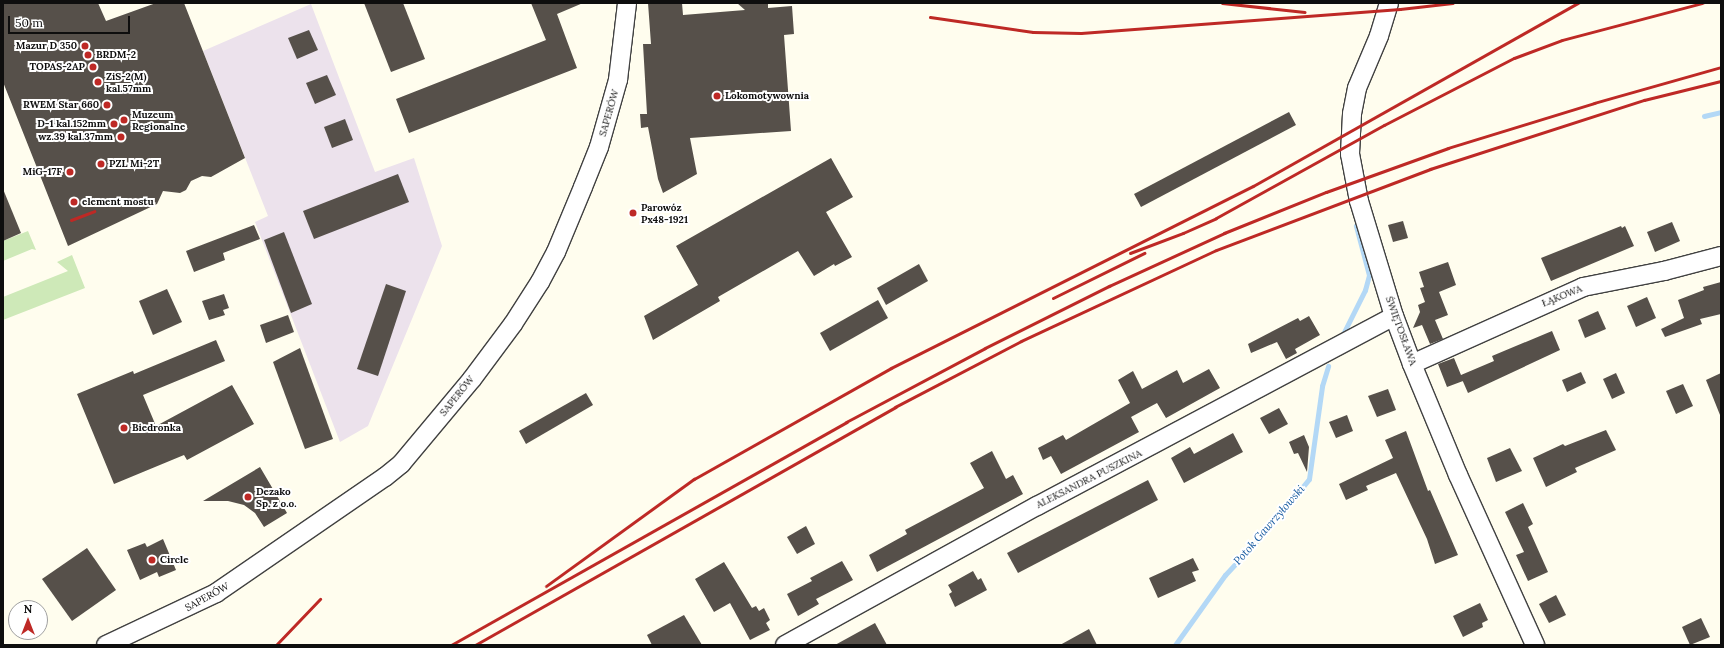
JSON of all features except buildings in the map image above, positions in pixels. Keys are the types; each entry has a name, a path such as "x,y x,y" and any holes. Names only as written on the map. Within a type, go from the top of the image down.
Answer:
{"street":[{"name":"SAPERÓW","path":"106,645 216,593 385,477 401,464 472,379 513,324 540,282 556,252 583,187 599,147 618,80 627,3"},
{"name":"ŚWIĘTOSŁAWA","path":"1388,3 1354,101 1350,154 1359,201 1394,316 1412,364 1458,475 1535,645"},
{"name":"ŁĄKOWA","path":"1412,364 1583,287 1664,271 1721,256"},
{"name":"ALEKSANDRA PUSZKINA","path":"785,645 1037,506 1394,316"}],"shaded area":[{"path":"311,4 375,172 414,158 442,246 368,426 340,442 255,222 268,216 203,51"}],"green space":[{"path":"28,231 36,250 32,249 3,261 3,241"},
{"path":"72,255 85,288 3,320 3,297 68,271 57,262"}],"waterway":[{"path":"1704,116 1721,112"},
{"name":"Potok Gawrzyłowski","path":"1343,334 1365,290 1369,275 1356,226"},
{"name":"Potok Gawrzyłowski","path":"1175,645 1225,575 1274,522 1309,479 1322,386 1328,366"}],"railway":[{"path":"1222,3 1305,12"},
{"path":"930,17 1033,32 1081,33 1400,9 1453,3"},
{"path":"546,586 694,479 891,368 1253,186 1578,3"},
{"path":"1130,253 1183,233 1216,218 1384,125 1514,58 1562,40 1702,3"},
{"path":"451,645 846,422 985,348 1109,286 1224,233 1326,192 1448,148 1594,103 1721,67"},
{"path":"475,645 895,407 1021,341 1216,250 1430,169 1644,100 1721,81"},
{"path":"71,220 94,211"},
{"path":"1053,298 1144,253"},
{"path":"276,645 320,599"}],"place":[{"name":"Mazur D 350","path":"85,46"},
{"name":"BRDM-2","path":"88,55"},
{"name":"TOPAS-2AP","path":"93,67"},
{"name":"ZiS-2(M) kal.57mm","path":"98,82"},
{"name":"Lokomotywownia","path":"717,96"},
{"name":"RWEM Star 660","path":"107,105"},
{"name":"Muzeum Regionalne","path":"124,120"},
{"name":"D-1 kal.152mm","path":"114,124"},
{"name":"wz.39 kal.37mm","path":"121,137"},
{"name":"PZL Mi-2T","path":"101,164"},
{"name":"MiG-17F","path":"70,172"},
{"name":"element mostu","path":"74,202"},
{"name":"Parowóz Px48-1921","path":"633,213"},
{"name":"Biedronka","path":"124,428"},
{"name":"Dezako Sp. z o.o.","path":"248,497"},
{"name":"Circle","path":"152,560"}]}
